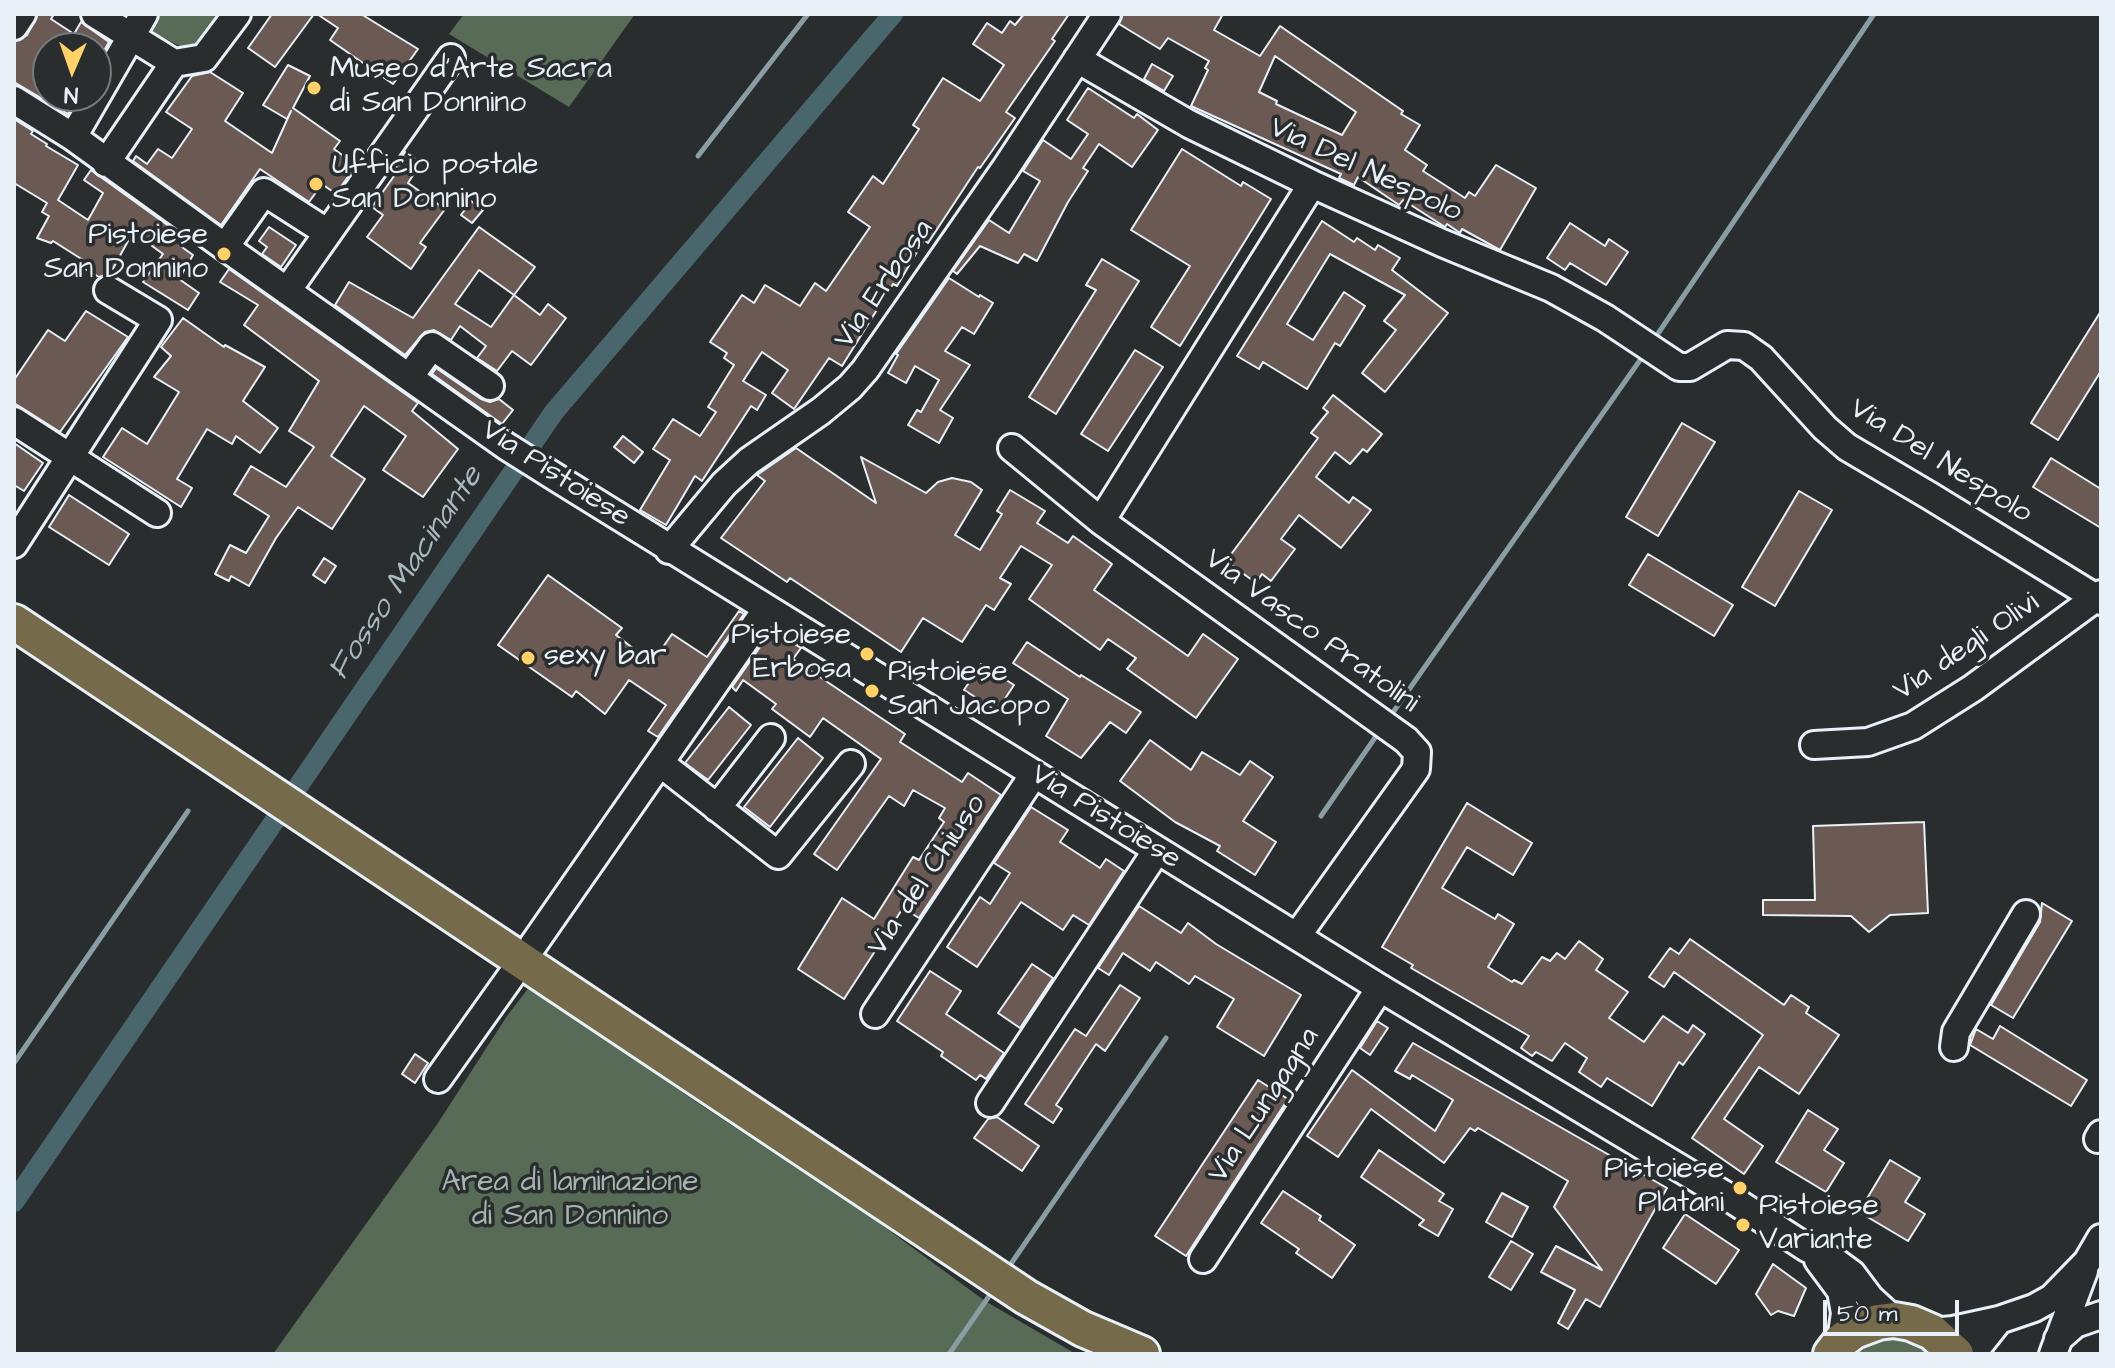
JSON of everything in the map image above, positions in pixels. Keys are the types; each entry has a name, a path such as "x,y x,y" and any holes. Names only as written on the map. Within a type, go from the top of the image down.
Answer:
{"main road":[{"path":"14,622 1026,1297 1083,1329 1142,1354"},
{"name":"Via Pistoiese","path":"1836,1347 1861,1328 1894,1320 1911,1323 1944,1343"}],"street":[{"path":"14,26 22,14"},
{"path":"95,14 137,25 174,63"},
{"path":"112,154 174,63 204,58 237,14"},
{"name":"Via Erbosa","path":"669,550 740,469 763,449 821,411 865,370 1005,169 1107,14"},
{"path":"77,130 137,25"},
{"path":"287,291 451,58"},
{"name":"Via Del Nespolo","path":"1077,59 1189,124 1312,184 1442,243 1541,283 1683,368 1730,344 1744,346 1761,358 1835,438 1856,454 2099,598"},
{"name":"Via Pistoiese","path":"14,100 77,130 112,154 225,247 506,446 669,550 1380,988 1846,1269 1894,1320"},
{"path":"1101,521 1312,184"},
{"path":"225,247 264,192 328,233"},
{"path":"14,544 158,320 108,290"},
{"name":"Via Pistoiese","path":"410,376 432,346 490,386"},
{"path":"14,421 157,513"},
{"name":"Via Vasco Pratolini","path":"1012,448 1101,521 1415,747 1418,757 1416,769 1297,936"},
{"name":"Via degli Olivi","path":"1814,745 1868,742 1913,726 1973,688 2099,598"},
{"path":"533,945 766,610"},
{"path":"717,808 771,738"},
{"path":"660,763 778,855 851,764"},
{"name":"Via del Chiuso","path":"875,1014 1034,774"},
{"path":"990,1103 1157,850"},
{"path":"1954,1047 1956,1032 2026,914"},
{"path":"438,1079 514,972"},
{"name":"Via Lungagna","path":"1203,1259 1380,988"},
{"path":"2055,1346 2075,1299 2094,1266 2101,1238"},
{"name":"Via Pistoiese","path":"1807,1248 1841,1291 1845,1313 1836,1347"},
{"path":"1944,1343 1953,1330 1999,1320 2034,1308 2094,1266"},
{"path":"2055,1346 2075,1324 2101,1315"},
{"path":"1972,1354 1999,1320"}],"green space":[{"path":"149,14 223,14 198,55 141,27"},
{"path":"464,14 635,14 569,107 449,34"},
{"name":"Area di laminazione di San Donnino","path":"530,986 692,1099 875,1220 985,1301 1076,1354 273,1354 436,1126"},
{"path":"1893,1337 1913,1340 1935,1354 1853,1354 1874,1340"}],"building":[{"path":"38,14 54,14 51,19 71,32 32,32 32,93 14,82 14,42 27,35"},
{"path":"272,14 314,14 275,67 248,48"},
{"path":"317,14 361,14 418,49 393,84 330,40 338,28"},
{"path":"1024,14 1069,14 1052,39 1055,41 1006,112 1015,118 928,243 924,240 897,286 893,284 842,366 829,358 794,409 772,393 788,370 762,352 743,381 766,395 757,410 751,406 702,481 695,476 666,525 640,510 670,460 653,449 673,419 700,436 716,412 708,407 734,365 724,358 727,353 710,342 742,295 754,303 765,285 800,306 815,283 826,291 870,227 848,212 873,176 883,184 919,129 913,125 943,78 980,101 1004,65 973,44 987,23 1002,33 1010,21 1015,25"},
{"path":"1123,14 1223,14 1214,30 1260,56 1280,26 1420,125 1405,150 1427,165 1423,171 1465,198 1469,192 1475,196 1496,165 1536,188 1500,250 1462,229 1460,233 1447,224 1445,227 1403,200 1399,205 1358,177 1354,185 1339,178 1341,174 1191,106 1208,70 1205,68 1209,61 1168,38 1160,49 1119,24","holes":["1275,56 1356,112 1342,135 1276,104 1277,101 1259,92"]},
{"path":"81,22 95,32 75,32"},
{"path":"1152,64 1173,76 1164,91 1144,79"},
{"path":"288,65 310,76 293,108 340,141 334,149 356,165 336,194 322,184 309,202 260,169 221,225 133,161 136,156 147,164 158,149 172,158 192,129 166,112 192,76 210,72 243,93 225,121 272,153 291,111 287,119 263,105"},
{"path":"1088,88 1134,118 1137,114 1158,130 1132,167 1099,144 1083,168 1088,171 1037,261 1024,254 1018,263 980,246 957,274 953,271 989,220 1009,233 1040,181 1023,171 1043,140 1071,159 1088,134 1067,120"},
{"path":"14,119 33,131 31,134 46,146 78,165 58,200 88,220 103,193 84,180 91,170 184,237 179,245 193,255 179,279 199,293 188,310 143,282 163,254 133,232 110,274 99,277 80,266 83,260 53,241 37,238 49,216 42,212 47,203 14,183"},
{"path":"1182,149 1241,186 1243,182 1271,199 1180,346 1151,327 1190,266 1131,230"},
{"path":"405,152 421,163 408,183 445,209 420,243 426,247 411,269 367,237 383,215 372,207 399,169 395,166"},
{"path":"471,201 483,210 472,223 461,215"},
{"path":"1322,221 1354,242 1357,238 1375,250 1378,245 1400,258 1392,270 1448,313 1385,392 1362,373 1396,330 1384,321 1405,295 1330,254 1287,324 1313,340 1344,292 1365,306 1340,346 1335,343 1307,389 1263,362 1259,369 1237,356"},
{"path":"1570,223 1605,246 1609,239 1628,252 1606,285 1570,263 1565,270 1547,258"},
{"path":"269,227 296,245 281,267 262,254 267,247 259,241"},
{"path":"479,227 535,267 514,295 540,315 548,304 566,318 531,365 512,351 497,371 477,358 486,346 460,326 451,340 434,330 425,332 405,355 335,305 349,282 413,318","holes":["479,270 514,295 491,327 455,304"]},
{"path":"1102,259 1139,281 1056,414 1029,397 1096,290 1086,285"},
{"path":"229,269 418,403 412,411 458,449 423,497 383,470 406,436 364,406 331,456 365,479 332,529 298,507 249,586 231,576 229,581 215,574 230,545 246,553 269,516 234,494 251,466 286,487 314,447 289,431 319,381 244,325 258,305 220,282"},
{"path":"949,278 993,303 974,334 962,327 945,351 970,365 940,410 953,418 939,443 908,425 917,410 921,412 939,380 915,366 906,383 888,373 896,354"},
{"path":"86,311 128,337 60,432 14,403 14,380 48,330 65,341"},
{"path":"2101,311 2101,371 2058,440 2031,423"},
{"path":"183,318 224,347 265,367 243,401 278,428 260,453 236,436 232,444 207,429 177,479 192,488 181,507 103,457 122,428 147,444 179,392 154,377 171,356 161,347"},
{"path":"1135,350 1163,367 1108,451 1081,434"},
{"path":"436,368 481,399 490,402 499,399 513,410 502,424 432,374"},
{"path":"1333,395 1382,434 1367,452 1363,449 1350,464 1335,452 1316,477 1349,503 1353,497 1371,510 1341,548 1299,515 1281,539 1295,549 1271,581 1262,574 1256,583 1226,561 1318,438 1311,433 1328,412 1323,408"},
{"path":"1682,423 1715,442 1658,536 1626,517"},
{"path":"623,436 643,452 634,463 614,447"},
{"path":"14,443 43,463 24,491 14,485"},
{"path":"796,448 876,503 861,457 926,493 938,482 952,478 971,482 982,490 955,535 980,550 1002,514 997,511 1010,490 1045,511 1037,523 1068,543 1073,536 1112,564 1094,590 1188,656 1203,634 1238,659 1196,718 1127,669 1136,658 1108,639 1100,650 1029,599 1052,565 1021,546 1000,578 1011,584 994,610 986,605 962,642 923,618 901,652 790,578 787,582 721,538 765,481 757,475"},
{"path":"2051,458 2101,489 2101,528 2033,487"},
{"path":"1799,491 1832,510 1775,606 1742,587"},
{"path":"69,495 129,534 109,565 49,527"},
{"path":"1648,554 1733,605 1714,636 1629,585"},
{"path":"324,558 336,566 325,583 313,575"},
{"path":"548,575 622,628 616,635 652,663 672,634 707,657 739,611 744,614 658,737 648,731 666,705 629,680 605,714 576,691 572,697 498,645"},
{"path":"772,630 801,648 793,659 905,734 900,742 962,782 968,773 1001,795 919,918 903,908 844,999 798,969 842,898 874,919 913,857 919,860 944,822 939,818 945,808 913,790 904,806 889,796 837,870 814,854 881,759 823,718 810,737 772,709 776,704 743,680 736,691 732,687"},
{"path":"1027,642 1141,712 1126,733 1110,722 1081,758 1046,736 1068,699 1013,663"},
{"path":"981,664 1014,685 997,711 964,690"},
{"path":"729,707 751,725 708,780 685,763"},
{"path":"798,738 823,758 770,827 744,807"},
{"path":"1150,740 1191,770 1202,752 1240,775 1250,761 1273,777 1243,821 1276,842 1255,875 1217,851 1220,846 1175,822 1120,781"},
{"path":"1467,803 1532,843 1513,875 1467,847 1442,888 1495,919 1498,914 1514,924 1488,967 1512,982 1522,984 1542,957 1550,961 1557,953 1565,959 1579,941 1603,959 1596,970 1628,992 1609,1018 1644,1042 1663,1016 1688,1033 1693,1025 1705,1034 1683,1065 1679,1062 1652,1106 1607,1078 1601,1087 1579,1072 1587,1058 1565,1043 1552,1061 1536,1052 1532,1056 1521,1048 1529,1036 1411,968 1413,965 1382,947"},
{"path":"1031,807 1068,830 1060,842 1100,868 1106,859 1124,871 1089,925 1073,915 1063,930 1021,902 977,967 947,947 980,897 990,904 1010,873 994,863"},
{"path":"1924,822 1928,913 1890,915 1869,932 1851,916 1763,915 1763,900 1815,900 1813,826"},
{"path":"2042,903 2072,921 2013,1018 1991,1005 2040,922"},
{"path":"1139,906 1181,933 1188,923 1216,944 1301,995 1264,1056 1217,1027 1234,999 1195,976 1189,984 1156,962 1150,971 1123,953 1109,975 1098,968"},
{"path":"1690,939 1784,1005 1791,995 1809,1007 1806,1013 1839,1035 1799,1094 1759,1067 1724,1119 1763,1146 1744,1174 1692,1138 1763,1035 1674,972 1664,987 1649,977 1670,948 1679,954"},
{"path":"1032,964 1053,978 1020,1028 998,1013"},
{"path":"930,971 961,991 946,1014 1004,1053 986,1079 980,1075 976,1080 941,1056 943,1052 897,1021"},
{"path":"1120,985 1140,998 1105,1051 1096,1044 1056,1105 1062,1109 1053,1123 1025,1104 1075,1029 1086,1036"},
{"path":"1377,1021 1388,1028 1370,1055 1360,1048"},
{"path":"2000,1026 2087,1080 2071,1106 1970,1045 1976,1029 1993,1039"},
{"path":"1413,1043 1667,1188 1600,1307 1586,1299 1568,1329 1558,1323 1575,1290 1541,1272 1556,1246 1602,1270 1554,1207 1568,1181 1478,1128 1475,1131 1470,1128 1444,1163 1371,1109 1338,1157 1307,1136 1352,1070 1435,1131 1453,1100 1412,1075 1410,1079 1395,1071"},
{"path":"415,1054 428,1063 415,1083 402,1074"},
{"path":"1258,1080 1288,1099 1186,1256 1155,1236"},
{"path":"1808,1110 1838,1129 1824,1150 1844,1163 1826,1192 1776,1162"},
{"path":"997,1117 1039,1146 1022,1171 974,1138 988,1119"},
{"path":"1379,1150 1444,1194 1439,1201 1453,1209 1438,1236 1419,1225 1424,1220 1361,1177"},
{"path":"1890,1160 1920,1178 1905,1202 1925,1214 1908,1241 1859,1212"},
{"path":"1283,1191 1321,1216 1319,1220 1355,1245 1332,1278 1296,1253 1299,1249 1261,1223"},
{"path":"1502,1193 1528,1207 1512,1237 1486,1222"},
{"path":"1685,1214 1739,1250 1716,1284 1663,1248"},
{"path":"1511,1241 1533,1254 1511,1290 1489,1277"},
{"path":"1773,1264 1806,1288 1794,1316 1778,1311 1771,1315 1756,1294"}],"waterway":[{"path":"698,156 808,14"},
{"name":"Fosso Macinante","path":"14,1202 554,412 893,14"},
{"path":"1653,341 1874,14"},
{"path":"1389,718 1645,353"},
{"path":"1321,816 1381,729"},
{"path":"14,1063 188,811"},
{"path":"1006,1271 1166,1038"},
{"path":"949,1354 994,1289"}],"place":[{"name":"Museo d'Arte Sacra di San Donnino","path":"314,88"},
{"name":"Ufficio postale San Donnino","path":"316,184"},
{"name":"Pistoiese San Donnino","path":"224,254"},
{"name":"Pistoiese Erbosa","path":"867,654"},
{"name":"sexy bar","path":"528,658"},
{"name":"Pistoiese San Jacopo","path":"872,691"},
{"name":"Pistoiese Platani","path":"1740,1188"},
{"name":"Pistoiese Variante","path":"1743,1225"}]}
